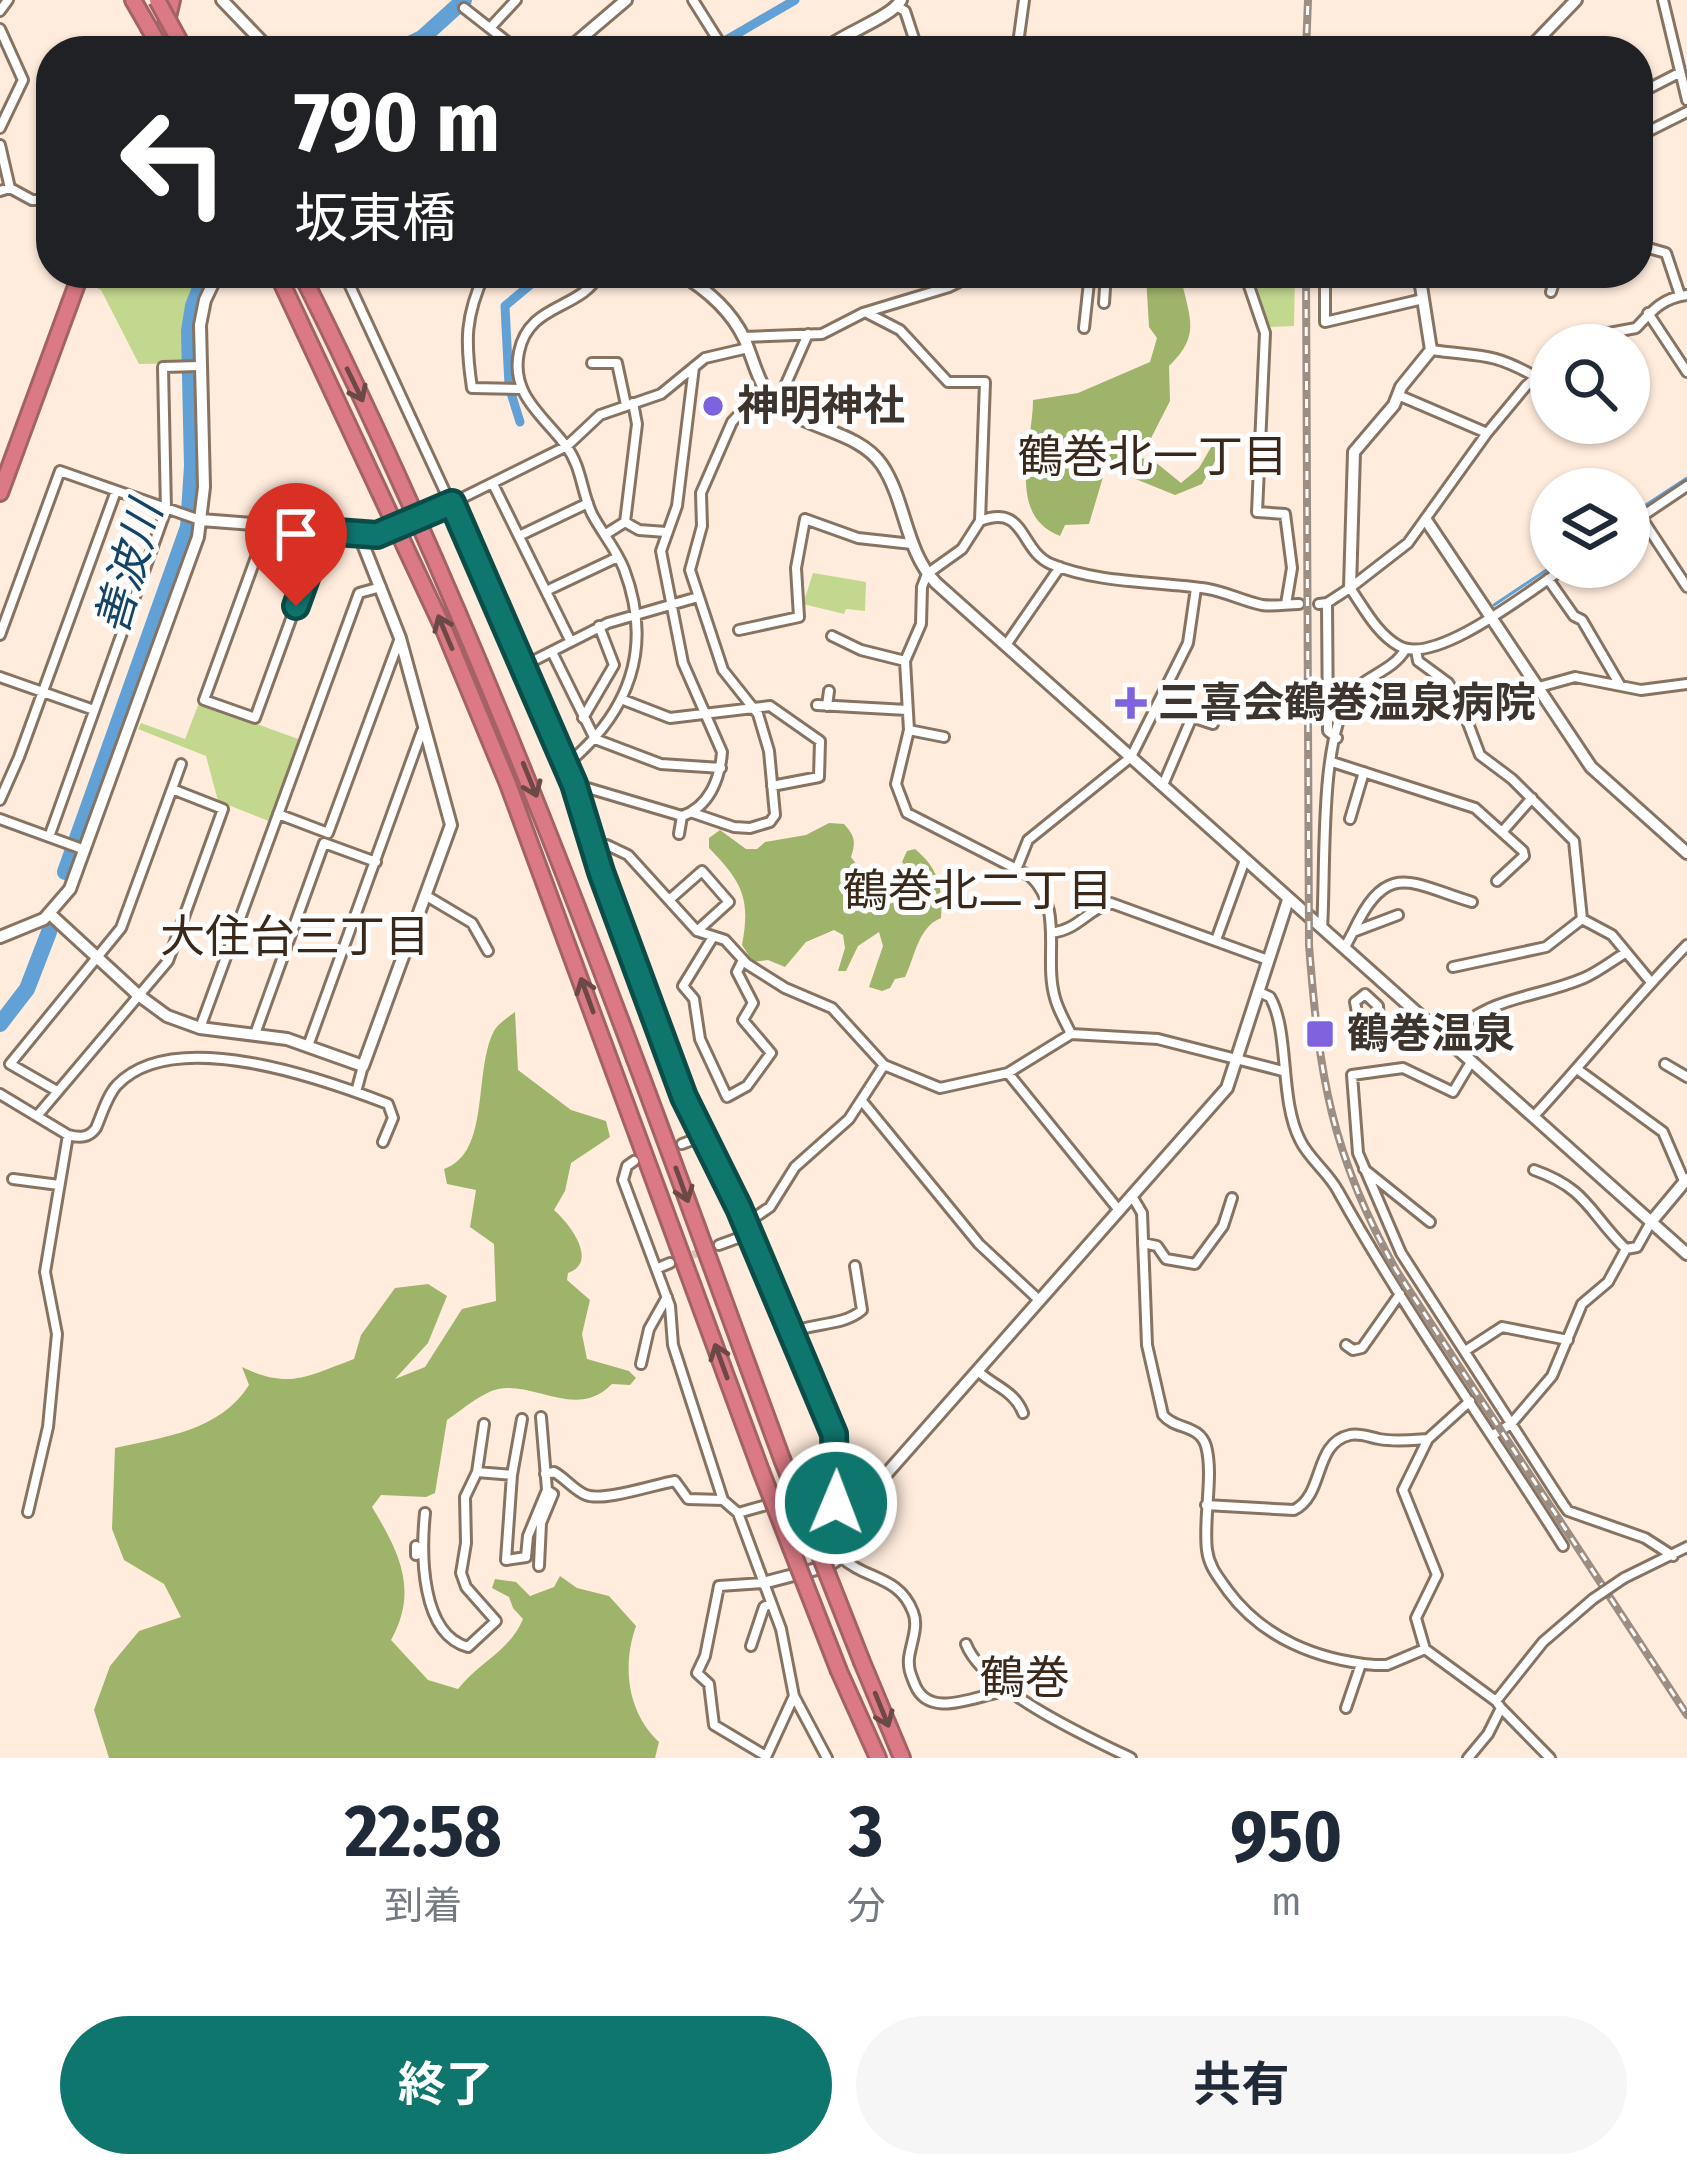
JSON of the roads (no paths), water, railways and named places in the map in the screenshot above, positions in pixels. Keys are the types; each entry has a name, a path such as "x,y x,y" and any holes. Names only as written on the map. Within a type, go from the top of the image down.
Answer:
{"highway":[{"path":"133,0 153,36"},
{"path":"157,0 177,36"},
{"path":"164,36 172,0"},
{"path":"0,494 76,288"},
{"path":"285,288 436,612 508,784 761,1471 878,1758"},
{"path":"308,288 405,490 528,775 782,1459 902,1758"}],"street":[{"path":"0,10 8,0"},
{"path":"223,0 257,36"},
{"path":"490,28 516,0"},
{"path":"584,36 626,0"},
{"path":"693,0 716,36"},
{"path":"1019,36 1024,0"},
{"path":"1541,36 1576,0"},
{"path":"1663,0 1687,100"},
{"path":"843,36 900,3 913,36"},
{"path":"464,8 500,36"},
{"path":"0,29 23,80 0,128"},
{"path":"1653,86 1679,73"},
{"path":"1653,129 1687,112"},
{"path":"0,146 5,190 36,200"},
{"path":"1639,324 1670,297 1683,295 1666,253 1653,249"},
{"path":"0,938 21,932 50,914 70,889 188,567 204,487 202,312 212,288"},
{"path":"351,288 452,503 574,784 684,1097 747,1229 837,1444 834,1486 842,1512 856,1519"},
{"path":"478,288 465,340 472,388 522,389"},
{"path":"566,765 595,739 621,699 635,665 634,617 619,557 588,503 583,476 567,446 522,389 519,348 529,328 552,306 584,296 590,288"},
{"path":"701,288 713,296 746,343 764,388 777,404 879,460 927,574 1687,1254"},
{"path":"0,635 60,472 201,520 383,533 567,446 600,415 661,394 705,358 746,343 829,331 867,313 946,288"},
{"path":"1084,328 1088,288"},
{"path":"1104,303 1105,288"},
{"path":"1250,288 1265,333 1257,512 1285,514 1292,568 1286,604"},
{"path":"1327,288 1325,322 1424,299"},
{"path":"1422,288 1431,350 1354,452 1350,588 1374,622 1448,683 1480,755 1532,797 1574,841 1582,919"},
{"path":"1551,292 1552,288"},
{"path":"867,313 900,331 947,382 985,382 980,521 962,549 927,574 922,587 921,624 905,662 910,730 896,784 907,813 1030,876 1047,897 1054,996 1071,1034"},
{"path":"1648,313 1687,372"},
{"path":"777,404 808,334"},
{"path":"1431,350 1504,358 1530,373"},
{"path":"592,363 617,363 637,424 625,522"},
{"path":"49,837 166,510 163,368 200,366"},
{"path":"679,834 687,814 714,789 722,752 683,663 661,551 676,506 694,367"},
{"path":"1336,738 1328,731 1323,604 1408,543 1486,433 1530,385"},
{"path":"574,784 734,827 770,822 775,814 769,752 754,706 723,670 690,570 702,526 701,493 733,422 764,388"},
{"path":"1398,395 1486,433"},
{"path":"493,484 571,640"},
{"path":"1650,511 1687,486"},
{"path":"0,800 116,491"},
{"path":"519,536 588,503"},
{"path":"980,521 998,516 1014,522 1040,558 1060,567 1196,588 1264,605 1299,604"},
{"path":"739,630 799,617 796,568 805,519 858,538 913,544"},
{"path":"1426,520 1591,767 1687,853"},
{"path":"625,522 639,530 666,532"},
{"path":"606,534 625,522"},
{"path":"267,526 204,700 255,718 323,531"},
{"path":"1650,531 1687,587"},
{"path":"356,1092 451,825 400,638 359,534"},
{"path":"546,591 619,557"},
{"path":"1006,645 1060,567"},
{"path":"200,1028 359,593 382,586"},
{"path":"1016,870 1028,840 1131,757 1188,644 1196,588"},
{"path":"1322,929 1326,800 1336,738 1355,689 1410,650 1444,643 1534,588"},
{"path":"1554,588 1582,620 1620,685"},
{"path":"524,665 599,626 698,597"},
{"path":"583,718 614,665 599,626"},
{"path":"832,636 905,662"},
{"path":"278,814 328,833 400,638"},
{"path":"552,652 595,739 661,764 721,768"},
{"path":"0,676 94,710"},
{"path":"1460,702 1539,689 1575,677 1641,690 1687,684"},
{"path":"829,692 822,706 907,710"},
{"path":"621,699 670,718 770,706 820,741 819,777 772,786"},
{"path":"1158,706 1214,724"},
{"path":"1163,785 1192,717"},
{"path":"910,730 944,737"},
{"path":"308,1046 422,731"},
{"path":"1332,762 1474,808 1524,856 1497,881"},
{"path":"57,1090 10,1064 121,928 181,764"},
{"path":"1350,818 1364,772"},
{"path":"38,1116 168,961 224,808 172,789"},
{"path":"1502,832 1532,797"},
{"path":"0,819 86,850"},
{"path":"254,1034 324,843 376,862"},
{"path":"593,845 607,845 651,872 697,931 725,940 743,960 785,988 832,1008 884,1065 940,1088 1008,1073 1071,1034 1158,1039 1283,1071"},
{"path":"1216,940 1245,860"},
{"path":"669,900 702,871 729,902 697,931"},
{"path":"1344,948 1380,891 1399,881 1415,881 1472,902"},
{"path":"425,895 472,923 488,951"},
{"path":"794,1696 765,1757 714,1726 710,1684 697,1673 719,1586 764,1583 829,1566 841,1558 873,1489 1227,1088 1288,900"},
{"path":"1051,933 1076,927 1094,909 1111,903 1268,960"},
{"path":"50,914 167,1016 200,1028 308,1046 363,1066"},
{"path":"1353,932 1398,915"},
{"path":"1582,919 1612,935 1649,981"},
{"path":"1453,967 1546,947 1582,919"},
{"path":"713,937 683,986 694,999 700,1039 727,1097 747,1086 771,1053 743,1020 753,1003 737,971 743,960"},
{"path":"1533,1118 1616,1027 1649,981 1687,945"},
{"path":"1445,1040 1460,1025 1512,997 1584,978 1625,953"},
{"path":"1258,992 1276,1008 1283,1071 1298,1138 1333,1181 1392,1287 1563,1546"},
{"path":"1377,1037 1378,1006 1364,994 1358,996 1360,1036 1377,1037 1388,1036 1413,1013"},
{"path":"1379,1024 1400,1027"},
{"path":"0,1094 68,1136 92,1134 119,1083 173,1057 278,1067 388,1104 393,1118 383,1142"},
{"path":"1471,1062 1453,1092 1403,1068 1352,1075 1363,1168 1401,1253 1568,1510 1626,1530 1672,1556"},
{"path":"1665,1064 1687,1077"},
{"path":"719,1245 747,1229 770,1207 795,1167 834,1136 884,1065"},
{"path":"1577,1069 1663,1132 1686,1180 1637,1247 1626,1249"},
{"path":"1008,1073 1118,1209"},
{"path":"862,1101 979,1244 1040,1300"},
{"path":"28,1512 48,1427 57,1334 45,1272 68,1136"},
{"path":"682,1144 703,1136"},
{"path":"634,1162 627,1166 623,1180 658,1268 673,1345 723,1500 738,1513 781,1629 794,1696 827,1758"},
{"path":"1363,1168 1430,1222"},
{"path":"1534,1170 1570,1186 1589,1201 1626,1249"},
{"path":"13,1179 59,1185"},
{"path":"1131,1195 1142,1213 1150,1366 1168,1422 1194,1430 1205,1445 1207,1552 1212,1569 1246,1615 1295,1644 1361,1664 1387,1665 1425,1649"},
{"path":"1143,1243 1157,1246 1166,1259 1195,1264 1223,1226 1232,1198"},
{"path":"1493,1435 1511,1424 1552,1376 1582,1304 1608,1282 1626,1249"},
{"path":"658,1268 670,1263"},
{"path":"790,1333 855,1317 862,1310 855,1266"},
{"path":"1346,1345 1353,1350 1362,1348 1400,1294"},
{"path":"641,1364 649,1329 667,1297"},
{"path":"1465,1352 1502,1328 1568,1340"},
{"path":"978,1371 1000,1384 1023,1412"},
{"path":"1470,1401 1428,1439 1403,1482 1437,1575 1416,1618 1425,1649 1498,1705 1550,1758"},
{"path":"522,1419 512,1474 506,1560 516,1562 526,1557 528,1536 547,1490 541,1417"},
{"path":"425,1513 416,1548 432,1608 453,1640 468,1647 496,1622 460,1573 466,1543 465,1497 477,1472 484,1424"},
{"path":"1206,1504 1294,1510 1310,1497 1324,1457 1338,1440 1356,1434 1401,1441 1428,1439"},
{"path":"477,1472 512,1474"},
{"path":"545,1474 554,1472 585,1495 636,1492 675,1481 688,1498 723,1500"},
{"path":"738,1513 834,1486"},
{"path":"538,1566 541,1523 553,1496 547,1490"},
{"path":"1468,1758 1543,1642 1624,1578 1687,1547"},
{"path":"841,1558 856,1570 889,1580 913,1609 916,1624 909,1669 928,1702 942,1705 1007,1691"},
{"path":"751,1646 764,1607 771,1604"},
{"path":"966,1643 970,1654 1007,1691 1131,1758"},
{"path":"1346,1708 1361,1664"}],"waterway":[{"name":"善波川","path":"424,36 464,0"},
{"path":"733,36 795,0"},
{"name":"善波川","path":"65,872 188,527 192,466 189,331 200,288"},
{"path":"509,385 505,306 526,288"},
{"path":"511,393 520,422"},
{"path":"1650,502 1687,478"},
{"path":"1494,605 1530,581"},
{"name":"善波川","path":"0,1024 27,989 49,932"}],"tunnel":[{"path":"670,1263 719,1245"}],"railway":[{"path":"1307,36 1308,0"},
{"path":"1306,288 1309,945 1332,1113 1356,1189 1396,1270 1687,1715"}],"place":[{"name":"神明神社","path":"713,406"},
{"name":"三喜会鶴巻温泉病院","path":"1131,703"},
{"name":"鶴巻温泉","path":"1320,1034"}],"district":[{"name":"鶴巻北一丁目","path":"1153,457"},
{"name":"鶴巻北二丁目","path":"978,891"},
{"name":"大住台三丁目","path":"295,937"},
{"name":"鶴巻","path":"1025,1678"}]}
